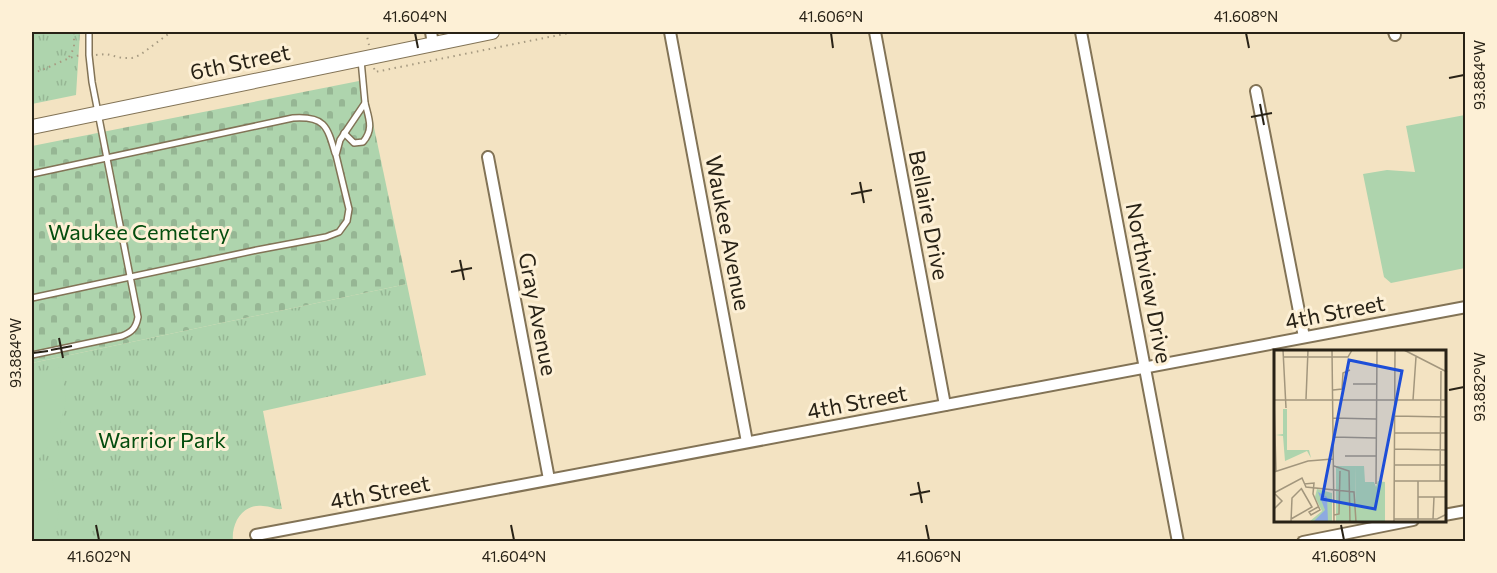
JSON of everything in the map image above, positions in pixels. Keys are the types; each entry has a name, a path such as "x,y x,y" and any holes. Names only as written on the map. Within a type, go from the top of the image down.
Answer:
{"main road":[{"name":"6th Street","path":"32,127 360,59 432,38 492,32"}],"street":[{"name":"Waukee Avenue","path":"670,32 747,442"},
{"name":"Bellaire Drive","path":"875,32 945,405"},
{"name":"Northview Drive","path":"1081,32 1178,542"},
{"path":"1256,91 1304,337"},
{"name":"Gray Avenue","path":"488,156 549,479"},
{"name":"4th Street","path":"256,535 1466,306"},
{"path":"1446,514 1466,511"},
{"path":"1303,542 1403,522"}],"lane":[{"path":"32,355 122,336 136,326 138,317 97,113 89,55 89,32"},
{"path":"344,133 354,143 363,142 369,135 370,123 365,103 360,59"},
{"path":"336,155 340,140 365,103"},
{"path":"32,174 277,121 308,117 320,122 329,131 349,209 347,222 339,232 326,237 32,298"}],"path":[{"path":"69,57 74,48 74,32"},
{"path":"32,73 69,57 106,54 132,58 140,55 171,32"},
{"path":"312,32 326,32"},
{"path":"366,32 369,44"},
{"path":"375,72 574,32"}],"green space":[{"path":"32,32 80,32 76,95 32,104"},
{"name":"Waukee Cemetery","path":"364,80 407,284 32,363 32,146"},
{"path":"1465,115 1465,268 1391,283 1384,277 1363,174 1387,170 1415,172 1406,126"},
{"name":"Warrior Park","path":"407,284 426,375 263,411 282,509 256,506 244,511 236,521 233,541 32,542 32,363"},
{"path":"62,367 66,402 60,423 50,444 32,468 32,374"},
{"path":"52,478 58,511 54,533 49,541 32,541 32,483"}]}
